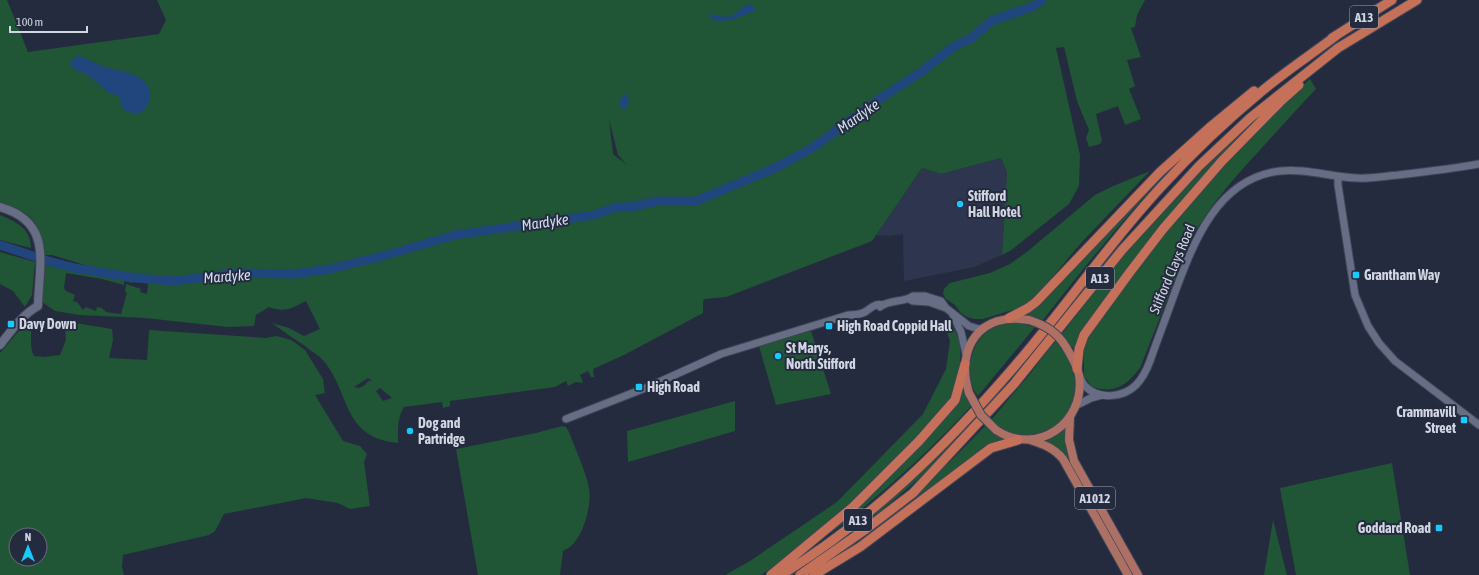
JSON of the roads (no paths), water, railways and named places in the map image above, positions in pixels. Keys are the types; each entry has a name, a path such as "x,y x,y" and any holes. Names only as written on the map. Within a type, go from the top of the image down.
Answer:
{"highway":[{"name":"A13","path":"1009,318 1036,302 1160,172 1241,100 1392,0"},
{"name":"A13","path":"800,575 866,529 913,493 1014,384 1122,250 1199,166 1253,115 1338,48 1417,0"},
{"name":"A13","path":"781,575 807,559 856,522 903,484 947,442 1014,367 1114,242 1180,167 1226,123 1264,90 1337,35"},
{"name":"A13","path":"1078,372 1079,349 1084,335 1130,272 1164,229 1232,150 1280,102 1308,78 1338,48"},
{"name":"A13","path":"771,575 853,507 919,441 955,400 965,364"},
{"name":"A13","path":"814,575 860,547 991,448 1018,440"}],"main road":[{"path":"0,207 16,212 31,224 40,250 38,306 32,309 23,318 0,345"},
{"path":"1009,318 1029,320 1050,329 1058,336 1066,347 1078,372 1079,388 1076,406 1070,417 1062,426 1049,435 1030,440 1018,440 996,430 981,415 966,385 965,364 966,354 970,344 983,328 989,324 1009,318"},
{"name":"A1012","path":"1070,417 1069,440 1074,461 1138,575"},
{"name":"A1012","path":"1030,440 1055,450 1063,459 1128,575"}],"street":[{"name":"Stifford Clays Road","path":"1076,406 1090,398 1102,395 1122,394 1136,384 1145,372 1196,240 1214,210 1229,194 1242,184 1266,173 1280,171 1306,172 1338,177 1367,178 1428,172 1479,164"},
{"path":"1338,177 1355,295 1368,326 1379,343 1395,361 1479,425"},
{"path":"566,419 648,387 721,354 845,317 857,318 883,305 910,299 913,301 930,302 946,308 969,326 979,329 983,328"},
{"path":"953,315 961,332 966,354"},
{"name":"Stifford Clays Road","path":"1078,372 1084,386 1092,392 1102,395"}],"water":[{"path":"751,4 755,11 731,20 718,21 710,17 712,14 722,17 731,16 745,6"},
{"path":"79,56 102,66 130,73 145,82 150,92 150,98 145,109 136,113 123,109 119,96 109,93 88,75 74,69 70,65 71,60"},
{"path":"626,94 629,101 624,109 620,107 620,103 622,95"}],"waterway":[{"name":"Mardyke","path":"0,245 48,261 75,268 136,278 174,281 238,273 293,274 330,269 379,257 455,235 594,215 616,207 630,207 658,201 696,201 775,168 812,148 884,96 921,72 953,47 970,39 993,20 1032,7 1042,0"}],"place":[{"name":"Stifford Hall Hotel","path":"960,204"},
{"name":"Grantham Way","path":"1356,275"},
{"name":"Davy Down","path":"11,324"},
{"name":"High Road Coppid Hall","path":"829,326"},
{"name":"St Marys, North Stifford","path":"778,356"},
{"name":"High Road","path":"639,387"},
{"name":"Crammavill Street","path":"1464,420"},
{"name":"Dog and Partridge","path":"410,431"},
{"name":"Goddard Road","path":"1439,528"}]}
